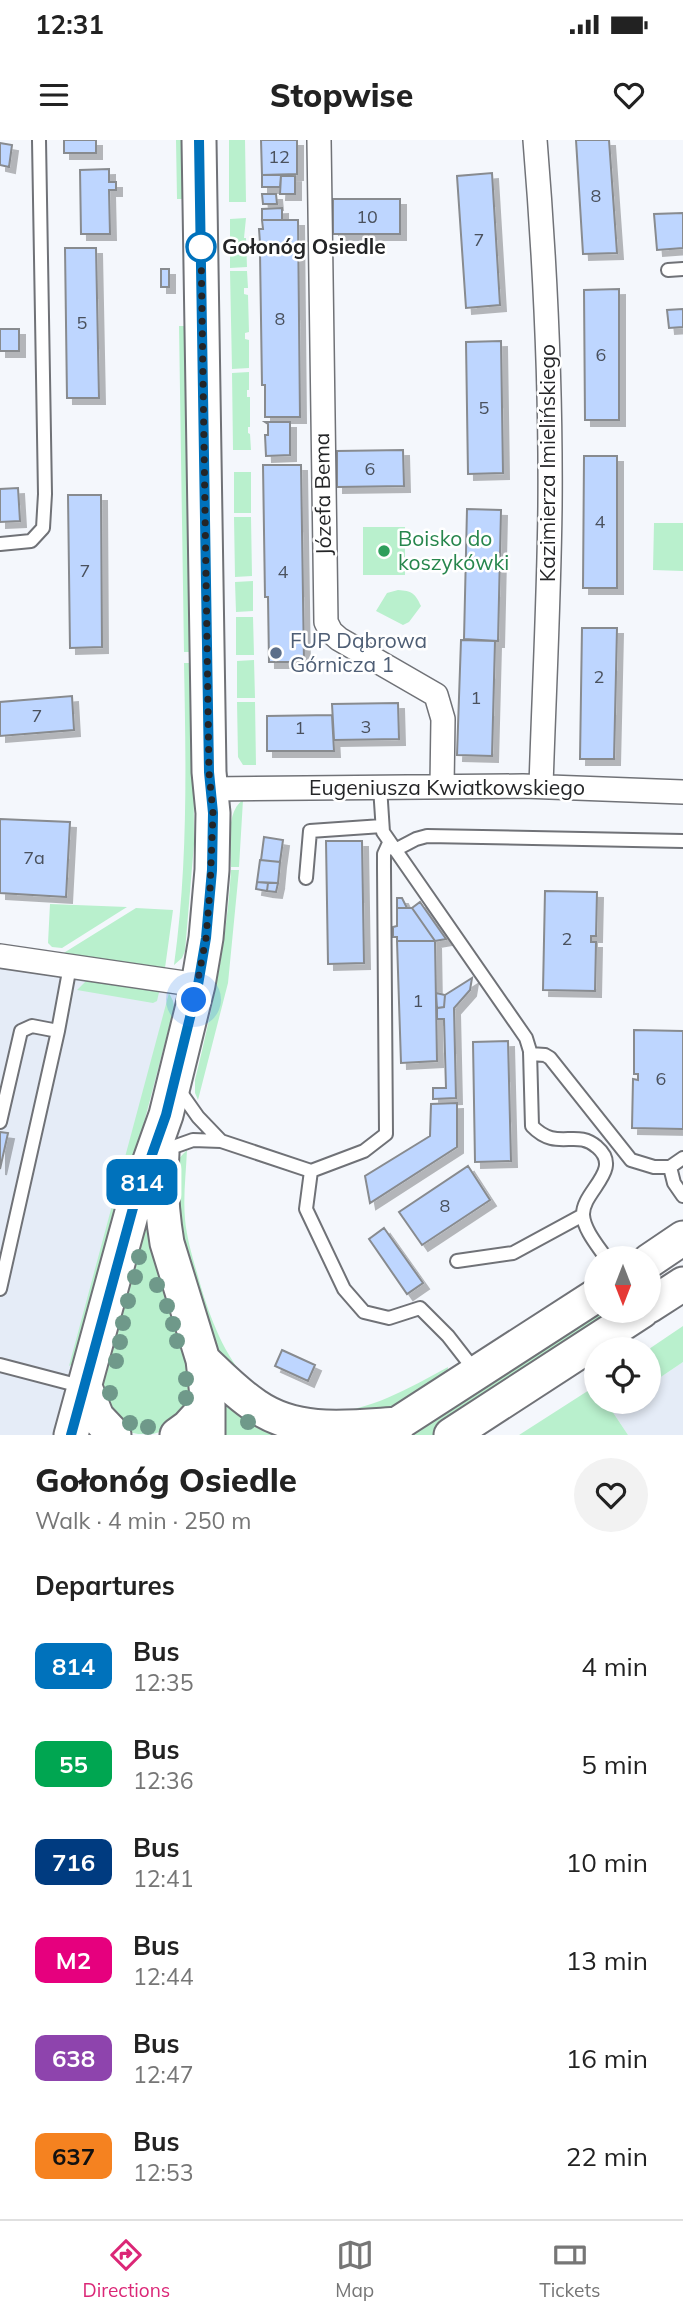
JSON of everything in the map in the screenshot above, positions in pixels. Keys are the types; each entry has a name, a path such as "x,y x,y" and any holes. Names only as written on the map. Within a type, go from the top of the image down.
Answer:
{"street":[{"path":"71,1435 133,1208 166,1115 198,985 206,938 213,813 210,789 199,140"},
{"name":"Józefa Bema","path":"319,140 326,622 331,632 339,639 436,695 443,719 442,786"},
{"name":"Kazimierza Imielińskiego","path":"535,140 547,306 550,464 547,655 541,786"},
{"name":"Eugeniusza Kwiatkowskiego","path":"210,789 541,786 683,792"},
{"path":"0,956 198,985"},
{"path":"166,1115 161,1203 167,1243 203,1360 208,1420 188,1427 177,1435"},
{"path":"662,1252 683,1238"},
{"path":"662,1298 683,1284"},
{"path":"203,1360 257,1408 290,1423 333,1428 389,1429 584,1303"},
{"path":"451,1435 624,1323"},
{"path":"85,1387 97,1417 114,1435"}],"lane":[{"path":"0,544 31,541 43,528 45,494 39,140"},
{"path":"668,270 683,269"},
{"path":"380,787 382,826 392,846 521,1028 530,1054 532,1126 550,1139 581,1138 596,1145 604,1155 606,1168 601,1181 585,1202 583,1215 587,1229 598,1246"},
{"path":"306,878 310,831 382,826"},
{"path":"162,1151 193,1140 221,1141 311,1171 363,1152 386,1135 384,854 392,846 427,836 683,841"},
{"path":"0,1289 70,966"},
{"path":"0,1122 21,1031 32,1026 58,1031"},
{"path":"530,1054 550,1058 631,1160 654,1167 670,1167 683,1158"},
{"path":"174,1083 198,1117 221,1141"},
{"path":"670,1167 674,1183 683,1196"},
{"path":"311,1171 306,1209 344,1289 364,1312 389,1318 420,1308 448,1336 477,1373"},
{"path":"457,1261 513,1253 583,1215"},
{"path":"0,1366 85,1387"}],"shaded area":[{"path":"0,965 167,991 174,1004 163,1053 58,1435 0,1435"},
{"path":"683,1362 683,1435 628,1435 614,1414 661,1414 661,1377"}],"green space":[{"path":"176,140 185,140 186,199 177,199"},
{"path":"229,140 245,140 246,202 229,202"},
{"path":"246,218 244,238 247,267 230,268 230,219"},
{"path":"230,271 247,271 248,288 244,288 244,294 248,295 249,332 245,333 245,339 249,340 249,368 232,369"},
{"path":"179,326 188,326 193,652 184,652"},
{"path":"249,372 247,397 250,397 248,433 251,450 233,450 232,373"},
{"path":"234,472 251,472 251,513 234,513"},
{"path":"234,517 251,517 252,576 235,577"},
{"path":"654,523 683,523 683,571 653,570"},
{"name":"Boisko do koszykówki","path":"363,527 405,527 405,575 363,575"},
{"path":"253,581 253,611 236,612 235,582"},
{"path":"398,590 412,593 421,606 409,622 403,625 376,611 387,593"},
{"path":"236,617 253,617 254,655 236,655"},
{"path":"254,660 255,698 237,698 237,661"},
{"path":"184,663 193,663 194,844 185,951 174,965 184,852"},
{"path":"237,702 255,702 256,765 243,765 238,757"},
{"path":"243,800 239,867 231,867 231,821 237,806"},
{"path":"231,870 239,870 228,983 198,1100 195,1080 218,976"},
{"path":"50,904 127,907 62,948 52,947 48,943"},
{"path":"136,908 173,910 165,968 62,954"},
{"path":"87,980 160,988 157,1001 153,1003 77,990"},
{"path":"169,993 174,1008 108,1260 76,1362 69,1366"},
{"path":"187,1150 185,1219 201,1287 208,1310 228,1354 257,1390 276,1403 298,1411 324,1413 373,1404 448,1367 446,1379 368,1415 333,1421 300,1419 285,1414 244,1390 211,1349 178,1241 173,1184 176,1164"},
{"path":"151,1223 183,1334 193,1400 173,1428 153,1434 138,1434 124,1431 110,1420 100,1381 143,1224"},
{"path":"584,1319 584,1323 605,1323 433,1435 405,1435"},
{"path":"683,1326 683,1362 661,1377 661,1341"},
{"path":"217,1384 303,1435 219,1435"},
{"path":"584,1393 584,1414 614,1414 628,1435 519,1435"}],"building":[{"path":"64,140 96,140 96,153 64,153"},
{"path":"261,140 297,140 297,174 262,175"},
{"path":"576,140 609,140 617,253 583,254"},
{"path":"0,143 12,145 9,167 0,165"},
{"path":"109,169 109,182 116,182 116,190 109,190 110,234 81,234 80,170"},
{"path":"492,173 500,305 466,308 457,176"},
{"path":"262,175 281,175 280,187 262,187"},
{"path":"281,176 295,176 295,194 280,194"},
{"path":"262,194 276,194 277,204 263,204"},
{"path":"333,199 400,199 400,234 333,234"},
{"path":"282,208 282,220 262,220 262,209"},
{"path":"683,213 683,248 657,250 654,214"},
{"path":"262,220 298,220 300,417 265,417 260,253 263,253 263,243 260,243 259,229 263,229"},
{"path":"65,248 96,248 99,398 67,398"},
{"path":"161,269 169,269 169,287 161,287"},
{"path":"619,289 619,420 585,420 584,290"},
{"path":"683,309 683,327 669,328 667,310"},
{"path":"0,329 19,329 19,351 0,351"},
{"path":"501,341 503,473 468,474 466,342"},
{"path":"265,422 290,422 290,455 266,456 265,435 268,435 268,424"},
{"path":"403,450 404,486 337,487 337,451"},
{"path":"584,456 617,456 617,588 583,588"},
{"path":"263,465 301,465 304,662 269,662"},
{"path":"18,488 20,521 0,522 0,489"},
{"path":"68,495 101,495 102,647 70,648"},
{"path":"467,509 501,510 498,641 464,639"},
{"path":"582,628 617,628 614,759 580,759"},
{"path":"461,640 495,641 492,756 457,755"},
{"path":"72,696 74,730 0,736 0,702"},
{"path":"398,703 399,739 334,740 332,704"},
{"path":"332,715 334,751 267,751 267,716"},
{"path":"0,819 70,822 66,897 0,893"},
{"path":"264,837 283,840 280,862 261,860"},
{"path":"326,841 362,841 364,963 328,964"},
{"path":"260,860 280,862 278,883 257,882"},
{"path":"257,882 268,883 267,891 256,889"},
{"path":"268,883 278,883 276,892 267,891"},
{"path":"545,891 597,892 596,936 591,936 591,942 596,942 595,991 543,990"},
{"path":"397,898 402,898 407,908 397,908"},
{"path":"420,902 446,939 435,941 412,908"},
{"path":"397,908 412,908 435,941 397,941 397,937 393,937 393,927 397,926"},
{"path":"397,941 435,941 437,1061 401,1063"},
{"path":"472,978 470,990 454,1008 456,1098 433,1099 433,1088 446,1088 444,1019 437,1019 437,1008 444,1007 445,995"},
{"path":"436,993 445,995 444,1007 437,1008"},
{"path":"634,1030 683,1031 683,1129 632,1128 633,1079 638,1080 638,1074 634,1074"},
{"path":"508,1041 511,1161 475,1162 473,1042"},
{"path":"457,1103 457,1147 370,1203 365,1176 430,1136 431,1104"},
{"path":"0,1132 8,1133 0,1169"},
{"path":"468,1166 490,1200 422,1245 399,1212"},
{"path":"384,1228 423,1283 407,1294 369,1239"},
{"path":"282,1350 315,1365 308,1381 275,1366"}],"bus line":[{"name":"814","path":"71,1435 133,1208 166,1115 191,1016 206,938 212,870 213,813 209,772 199,140"}],"place":[{"name":"Gołonóg Osiedle","path":"201,247"},
{"name":"Boisko do koszykówki","path":"384,551"},
{"name":"FUP Dąbrowa Górnicza 1","path":"276,653"}],"route":[{"path":"194,1000 206,938 213,821 209,772 201,247"}]}
